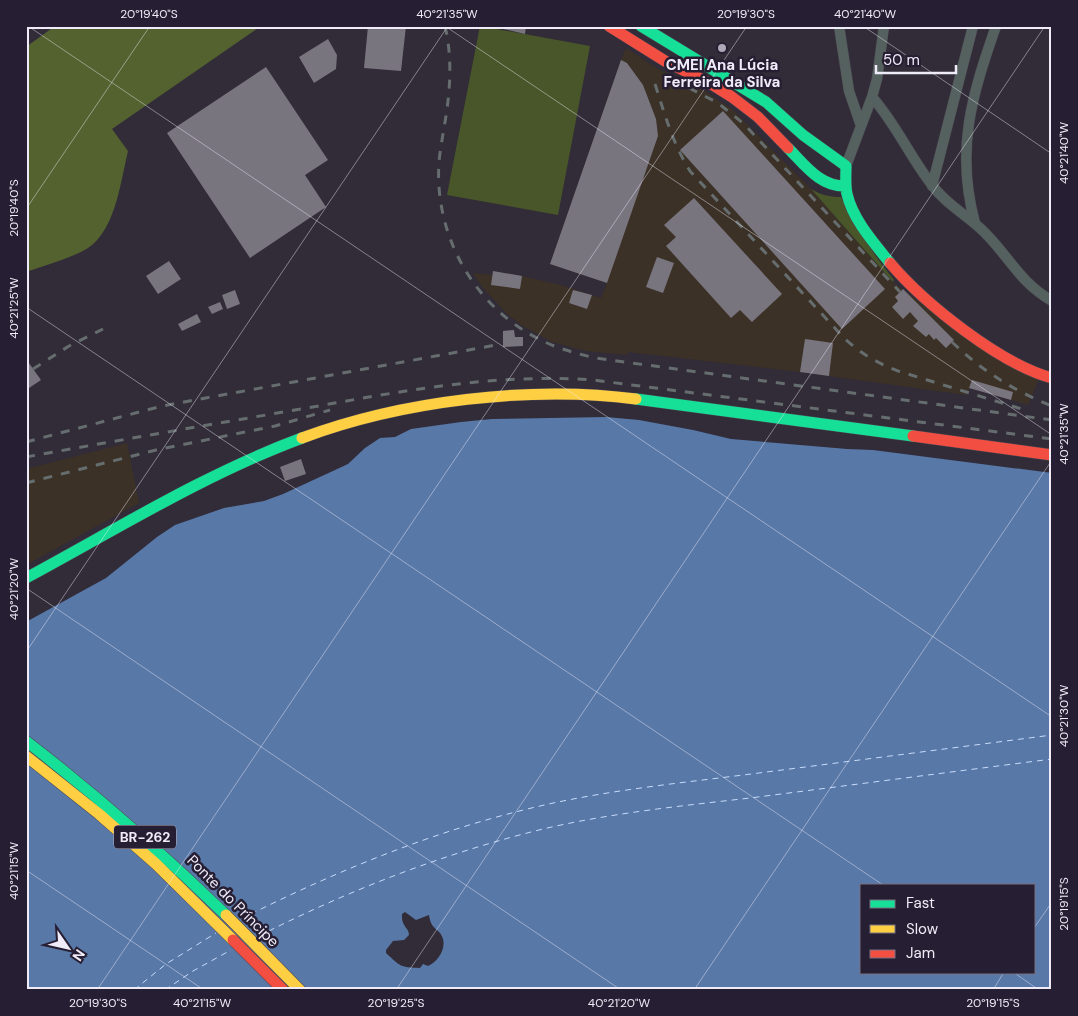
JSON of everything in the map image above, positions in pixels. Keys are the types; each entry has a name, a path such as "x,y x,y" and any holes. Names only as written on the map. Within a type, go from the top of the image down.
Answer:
{"street":[{"path":"609,26 665,62 713,85 732,97 758,117 824,183 846,186"},
{"path":"642,26 766,102 804,135 846,166"},
{"path":"838,26 849,91 861,126"},
{"path":"884,26 877,79 846,166 848,198 859,222 890,264 914,289 959,325 1019,366 1052,378"},
{"path":"932,186 973,26"},
{"path":"975,223 967,181 965,152 970,115 981,68 996,26"},
{"path":"872,97 886,115 932,186 995,243 1029,285 1052,301"},
{"path":"26,578 208,478 265,451 327,428 390,411 456,401 522,396 580,395 618,397 1052,455"},
{"name":"Ponte do Príncipe","path":"26,741 107,805 164,855 300,990"},
{"name":"Ponte do Príncipe","path":"26,756 99,814 156,864 283,990"}],"shaded area":[{"path":"626,48 658,69 701,89 732,109 811,189 893,282 933,312 1039,379 1028,405 970,388 966,395 800,372 628,352 627,355 586,351 552,342 521,325 507,314 483,288 473,273 493,275 493,271 522,276 561,285 601,298 607,283 550,264"},
{"path":"127,443 139,503 26,565 26,469"}],"green space":[{"path":"55,26 261,26 112,129 128,151 119,194 102,235 81,252 26,272 26,47"},
{"path":"480,26 590,46 558,215 447,195"},
{"path":"811,189 825,195 841,197 858,230 894,280 893,282"}],"water":[{"path":"606,417 639,420 731,439 873,450 1052,473 1052,990 26,990 26,622 106,578 175,525 224,508 264,501 283,494 348,464 365,448 380,438 395,437 411,429 492,419","holes":["405,912 416,920 429,915 432,924 442,935 444,943 442,951 435,962 428,966 423,964 420,968 404,967 386,953 386,950 393,941 404,940 409,935 402,914"]}],"building":[{"path":"368,26 406,26 401,71 364,68"},
{"path":"490,26 526,26 525,34"},
{"path":"328,39 337,55 336,69 314,83 299,57"},
{"path":"621,60 627,63 643,85 656,119 658,136 607,283 550,264"},
{"path":"266,67 328,160 305,175 326,207 250,258 167,133"},
{"path":"723,111 885,289 842,329 680,150"},
{"path":"694,198 782,294 752,322 740,310 731,318 666,246 676,237 664,225"},
{"path":"657,257 674,263 663,293 646,287"},
{"path":"169,261 181,279 158,294 146,276"},
{"path":"493,271 522,276 520,289 491,285"},
{"path":"903,289 954,340 946,348 936,338 934,340 929,334 926,337 913,326 918,321 910,312 903,319 892,307 898,301 895,297"},
{"path":"235,290 240,304 227,309 222,295"},
{"path":"573,290 592,295 587,309 569,303"},
{"path":"220,302 223,309 212,314 208,307"},
{"path":"197,314 201,322 182,331 178,324"},
{"path":"514,330 515,337 523,337 523,346 503,347 503,331"},
{"path":"805,339 833,343 829,376 800,372"},
{"path":"26,359 41,380 26,390"},
{"path":"972,380 1013,392 1011,400 969,388"},
{"path":"301,459 306,474 285,481 280,467"}],"ferry route":[{"path":"241,919 313,884 387,854 463,827 540,806 645,787 1052,735"},
{"path":"259,936 328,903 398,874 470,849 543,829 646,810 1052,759"},
{"path":"134,990 166,964 216,933"},
{"path":"165,990 193,971 231,950"}],"railway":[{"path":"26,29 29,26"},
{"path":"445,26 448,39 450,77 439,162 439,189 443,215 451,241 462,265 494,307 514,324 551,345 595,358 1052,420"},
{"path":"655,84 674,140 690,171 844,338 869,357 898,371 1028,411"},
{"path":"689,88 718,103 744,124 900,292"},
{"path":"33,369 69,346 103,329"},
{"path":"952,342 999,379 1024,394 1052,406"},
{"path":"26,442 162,406 496,345"},
{"path":"26,457 378,395 485,381 557,378 593,380 1052,439"},
{"path":"26,483 156,450 275,426 330,410"}],"traffic: fast":[{"path":"641,26 766,102 803,135 846,166 846,191 854,213 865,231 890,263"},
{"path":"788,148 807,168 821,179 828,183 846,186"},
{"path":"636,399 913,436"},
{"path":"26,578 196,485 266,452 302,438"},
{"path":"26,741 128,825 226,915"}],"traffic: slow":[{"path":"302,438 381,414 467,399 553,394 596,395 636,399"},
{"path":"26,756 99,814 156,864 233,940"},
{"path":"226,915 300,990"}],"traffic: jam":[{"path":"609,26 665,61 713,85 732,97 758,117 788,148"},
{"path":"890,263 923,296 965,331 1010,360 1052,378"},
{"path":"913,436 1052,455"},
{"path":"233,940 283,990"}],"place":[{"name":"CMEI Ana Lúcia Ferreira da Silva","path":"722,48"}]}
